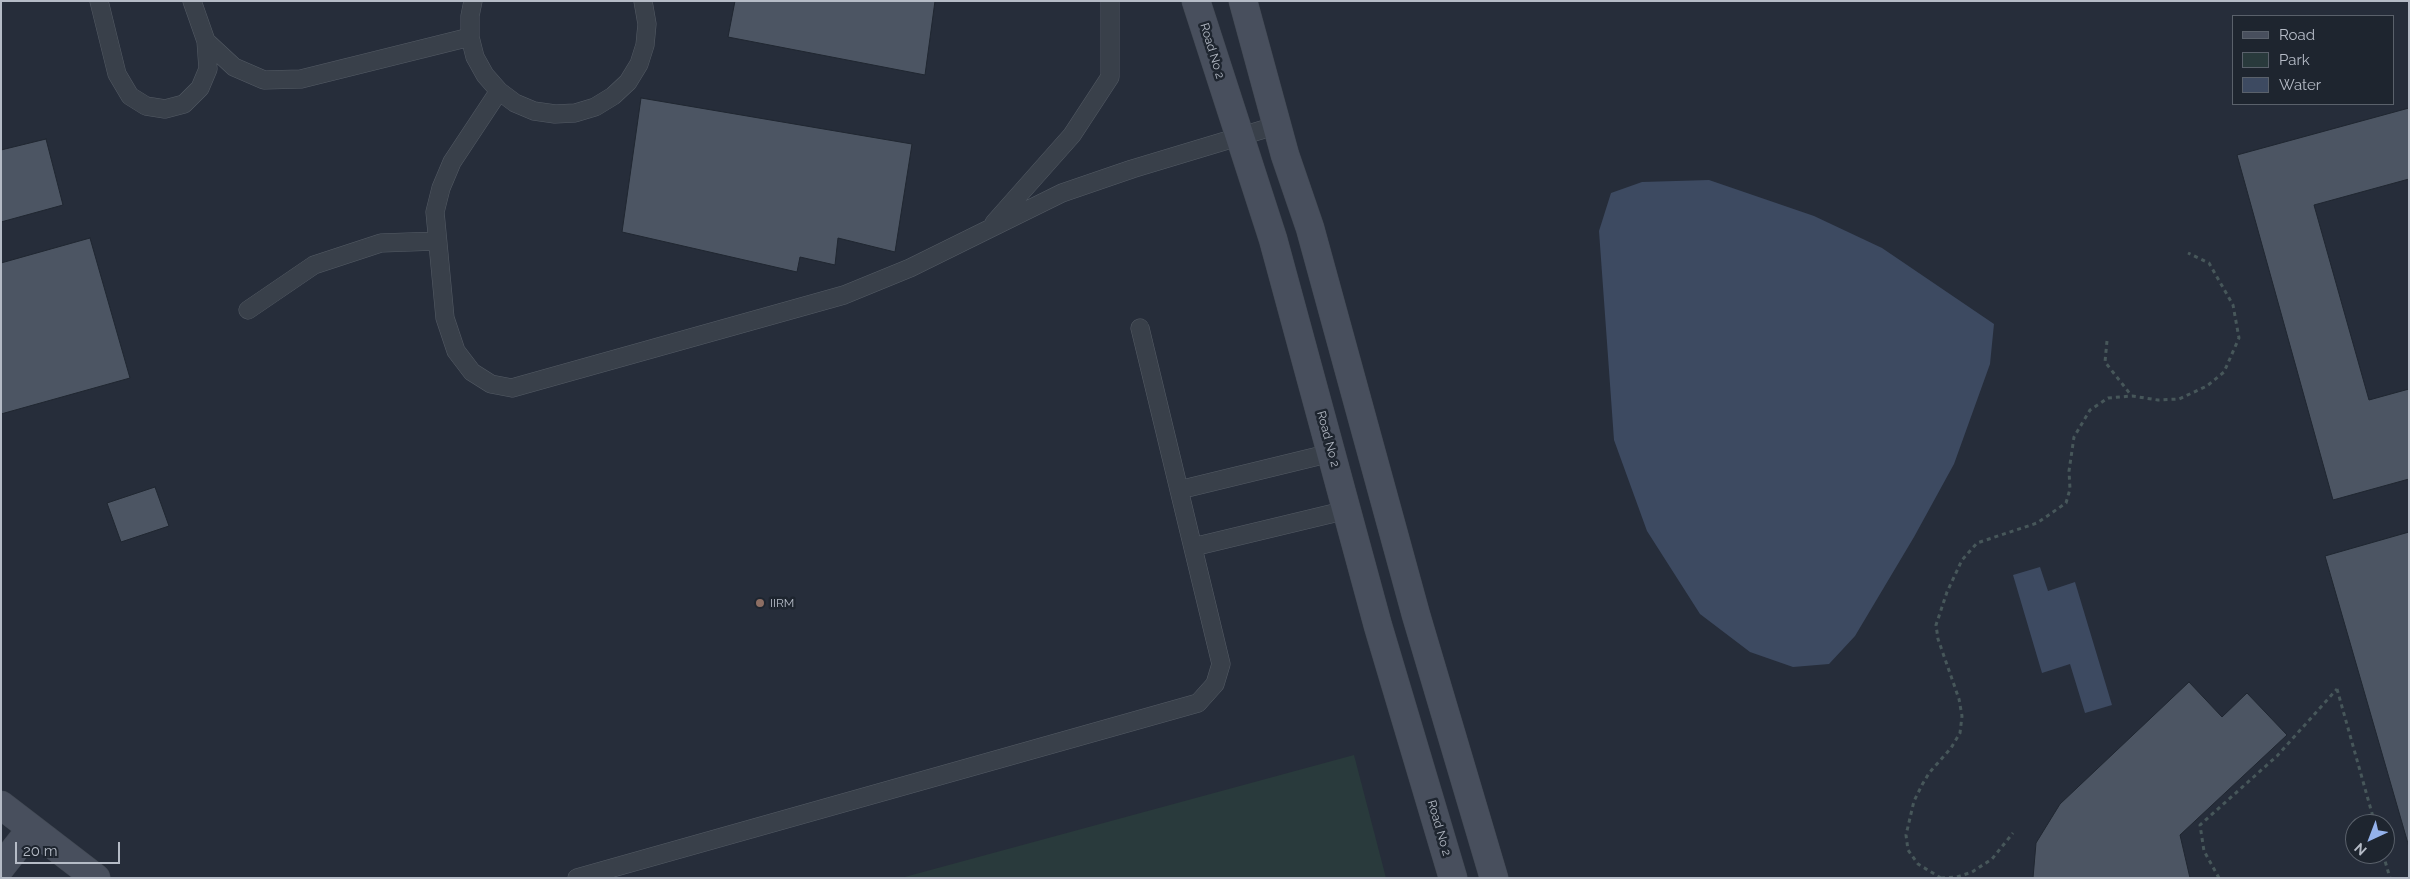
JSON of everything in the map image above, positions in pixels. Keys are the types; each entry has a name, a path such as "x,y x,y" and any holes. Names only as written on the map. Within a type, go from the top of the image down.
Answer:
{"street":[{"name":"Road No 2","path":"1196,1 1272,239 1378,626 1454,878"},
{"path":"1243,1 1285,155 1310,228 1416,615 1494,878"},
{"path":"1,805 96,878"},
{"path":"1,867 31,829"}],"lane":[{"path":"99,1 117,74 130,96 146,106 165,109 184,104 200,88 208,69 206,41 192,1"},
{"path":"473,1 470,16 470,37 475,57 482,69 499,91 515,103 534,111 555,114 575,113 595,107 613,96 628,82 645,45 647,24 643,1"},
{"path":"987,230 1072,135 1110,77 1110,1"},
{"path":"206,41 234,68 264,80 302,79 470,37"},
{"path":"499,91 452,162 441,188 435,212 445,318 456,351 472,372 491,384 512,388 844,295 910,268 1062,193 1238,136 1278,125"},
{"path":"248,310 314,265 381,243 438,241"},
{"path":"577,878 1198,703 1215,684 1221,664 1140,328"},
{"path":"1179,490 1331,453"},
{"path":"1193,547 1347,510"}],"path":[{"path":"2013,833 1992,859 1972,872 1957,878 1941,878 1928,872 1918,864 1908,850 1906,835 1914,801 1929,773 1951,748 1960,733 1962,716 1959,699 1938,639 1936,625 1947,592 1962,560 1977,543 2037,523 2066,503 2070,489 2069,471 2074,436 2090,410 2108,398 2132,396 2158,400 2179,399 2193,394 2224,372 2234,354 2239,338 2233,305 2210,263 2188,253"},
{"path":"2107,341 2105,362 2132,396"},
{"path":"2219,878 2204,851 2200,825 2277,756 2337,689 2372,814"},
{"path":"2386,864 2390,878"}],"green space":[{"path":"1354,755 1386,878 901,878"}],"water":[{"path":"1709,180 1814,216 1882,248 1994,324 1990,364 1954,464 1914,537 1855,636 1829,664 1793,667 1750,652 1700,614 1647,531 1614,440 1599,231 1611,193 1642,182"},
{"path":"2040,567 2048,591 2075,582 2112,705 2085,713 2070,664 2042,673 2013,575"}],"building":[{"path":"735,1 935,1 925,75 728,37"},
{"path":"641,98 912,144 895,252 838,238 835,265 800,257 797,272 622,232"},
{"path":"2409,108 2409,179 2314,205 2369,400 2409,389 2409,479 2333,500 2237,155"},
{"path":"46,139 63,205 1,222 1,150"},
{"path":"90,238 130,378 1,414 1,263"},
{"path":"155,487 169,526 121,542 107,503"},
{"path":"2409,532 2409,847 2325,556"},
{"path":"2189,682 2222,717 2247,693 2287,735 2180,835 2190,878 2033,878 2036,843 2060,804"}],"place":[{"name":"IIRM","path":"760,603"}]}
